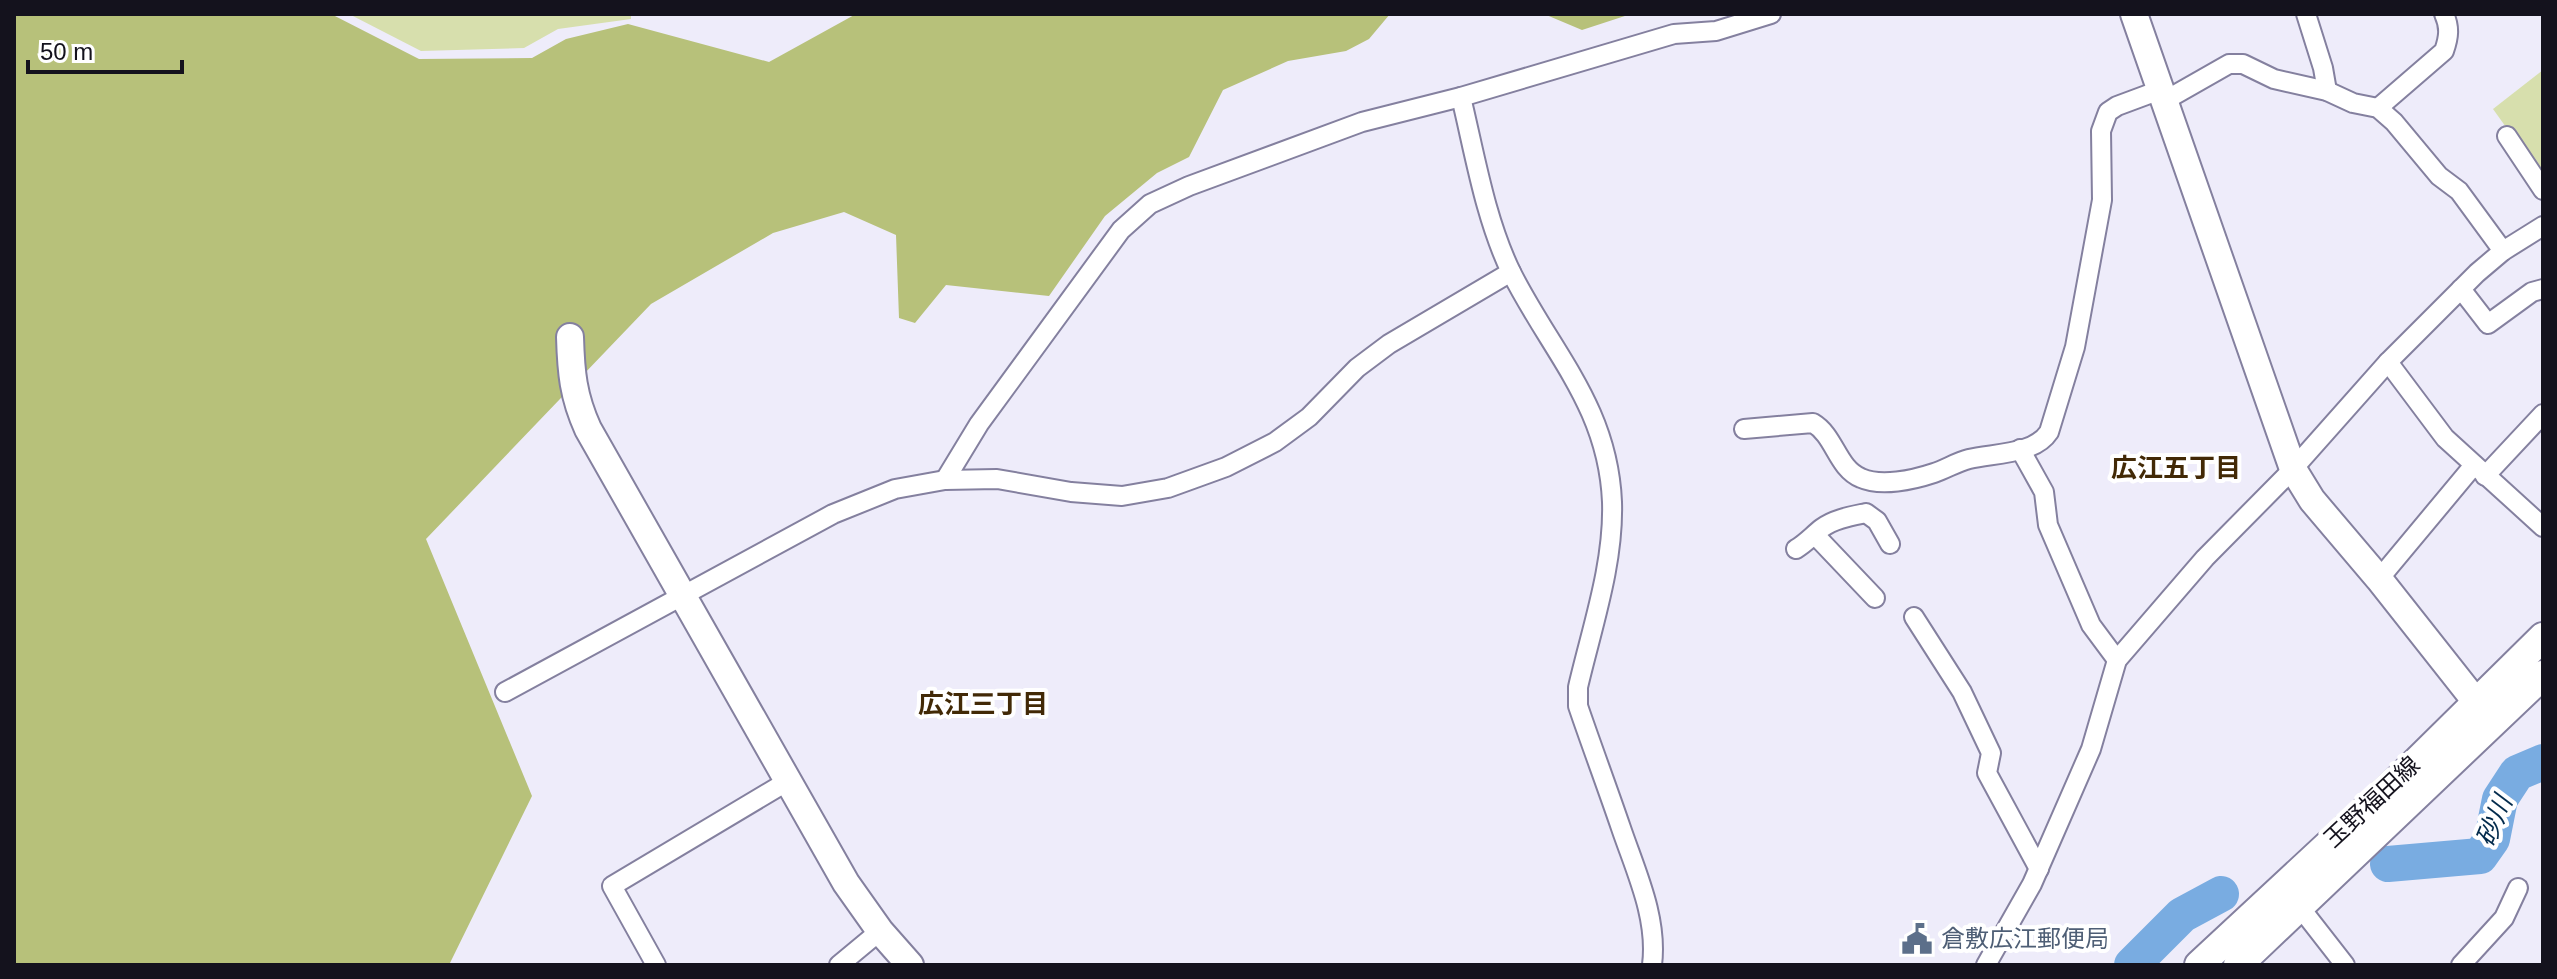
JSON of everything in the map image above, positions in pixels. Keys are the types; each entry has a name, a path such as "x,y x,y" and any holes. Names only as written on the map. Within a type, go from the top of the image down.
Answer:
{"main road":[{"name":"玉野福田線","path":"2238,965 2539,657"},
{"name":"玉野福田線","path":"2199,965 2395,783 2485,712"}],"street":[{"path":"945,480 979,424 1121,230 1150,204 1227,171 1362,122 1461,97 1674,34 1716,31 1771,14"},
{"path":"2134,14 2293,469 2312,500 2485,712"},
{"path":"2306,14 2327,91"},
{"path":"2378,108 2444,51 2449,38 2444,14"},
{"path":"1744,429 1813,423 1822,428 1848,470 1857,477 1876,482 1933,474 1966,459 2020,449 2044,440 2075,347 2102,200 2101,131 2108,112 2117,106 2162,95 2229,64 2243,64 2274,79 2327,91 2353,103 2378,108 2394,122 2439,176 2459,191 2503,251"},
{"path":"1461,97 1493,224 1511,272 1582,389 1600,431 1612,502 1609,550 1578,687 1578,706 1644,896 1654,948 1652,965"},
{"path":"2507,136 2543,190"},
{"path":"1986,965 2039,869 2091,749 2117,660 2205,558 2293,469 2388,362 2503,251 2543,226"},
{"path":"505,692 833,514 895,489 945,480 997,479 1071,492 1122,496 1168,488 1226,467 1275,442 1309,417 1357,368 1389,344 1511,272"},
{"path":"2461,289 2488,324 2532,292 2543,289"},
{"path":"570,337 572,380 577,405 846,883 880,931 910,965"},
{"path":"2388,362 2445,438 2543,527"},
{"path":"2379,579 2480,470 2543,414"},
{"path":"2020,449 2044,492 2048,525 2091,625 2117,660"},
{"path":"1866,513 1876,482"},
{"path":"1796,549 1816,536 1820,529 1841,519 1866,513 1877,521 1890,544"},
{"path":"1816,536 1875,598"},
{"path":"1914,617 1962,692 1991,753 1987,773 2039,869"},
{"path":"656,965 612,886 788,781"},
{"path":"2461,965 2504,918 2518,888"},
{"path":"2299,906 2345,965"},
{"path":"839,965 880,931"}],"green space":[{"path":"14,14 331,14 419,59 532,58 566,39 628,24 769,62 856,14 1390,14 1369,39 1346,51 1288,61 1223,90 1189,157 1157,173 1105,216 1049,296 946,285 915,323 899,318 896,235 844,212 773,233 651,304 426,539 532,796 449,965 14,965"},
{"path":"349,14 631,14 631,19 558,29 524,48 421,51"},
{"path":"1544,14 1631,14 1582,30"},
{"path":"2543,70 2543,179 2493,109"}],"waterway":[{"name":"砂川","path":"2388,864 2480,856 2492,839 2500,799 2517,773 2543,762"},
{"name":"砂川","path":"2132,965 2182,915 2221,894"}],"place":[{"name":"倉敷広江郵便局","path":"1917,939"}],"district":[{"name":"広江五丁目","path":"2176,468"},
{"name":"広江三丁目","path":"983,704"}]}
